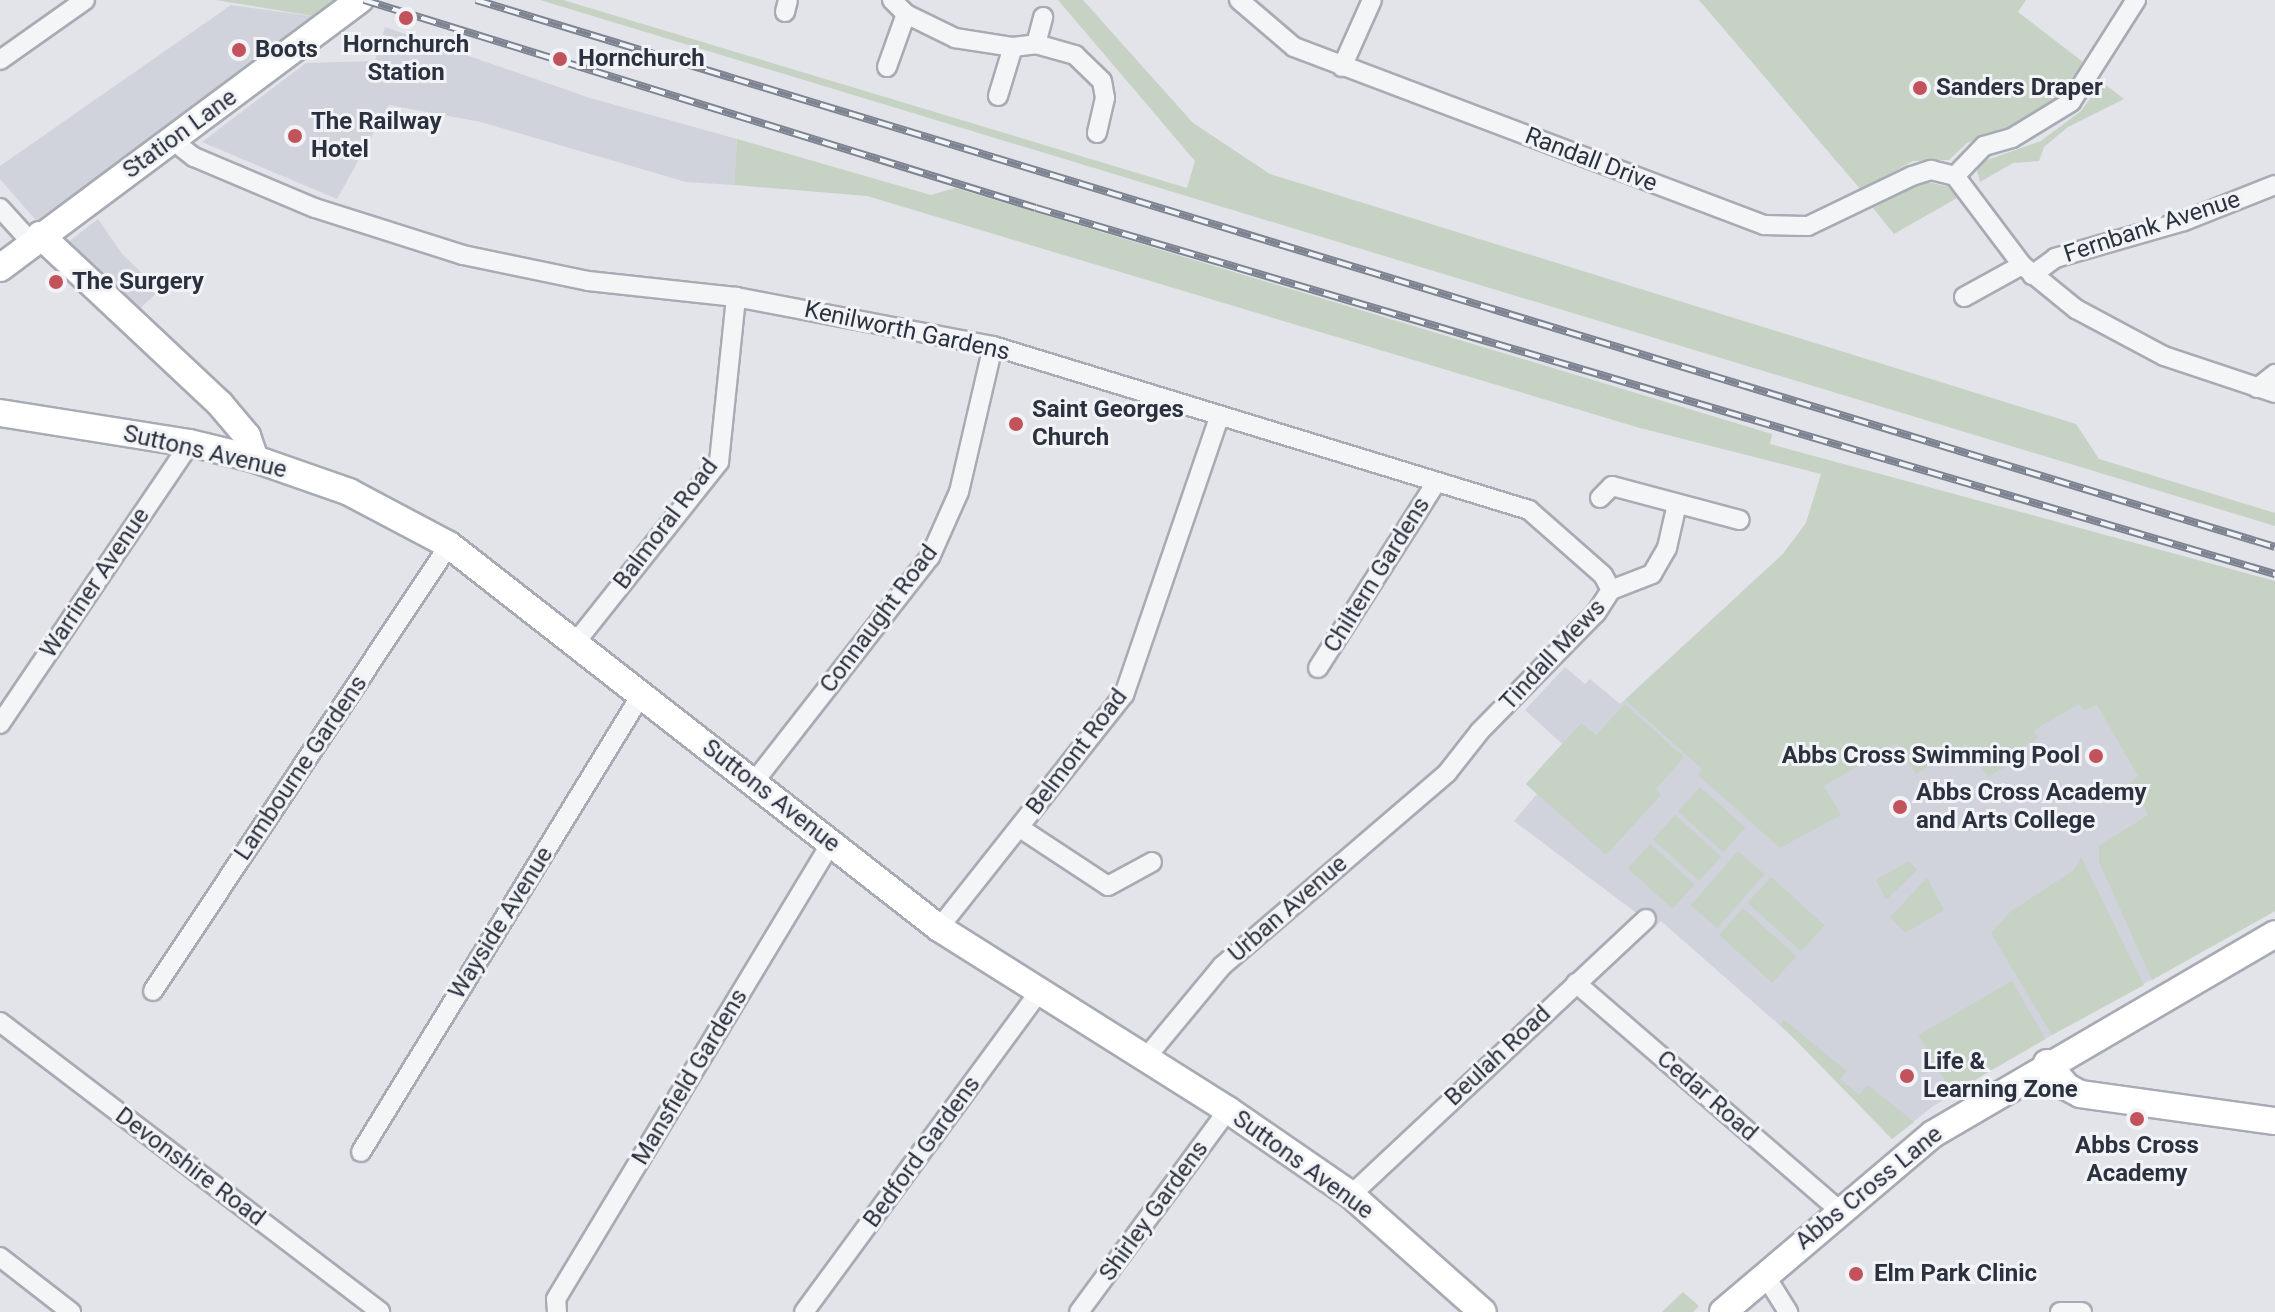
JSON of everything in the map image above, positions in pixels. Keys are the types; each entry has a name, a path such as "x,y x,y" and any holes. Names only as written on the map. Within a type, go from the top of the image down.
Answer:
{"street":[{"path":"0,60 85,0"},
{"name":"Station Lane","path":"0,268 340,18 360,0"},
{"path":"892,0 906,14 955,38 1013,47 1036,44 1075,55 1094,68 1105,98 1097,133"},
{"name":"Randall Drive","path":"1239,0 1275,36 1342,67 1775,227 1808,226 1834,218 1931,170 1955,176"},
{"path":"1342,67 1372,0"},
{"path":"2136,0 2071,102 2012,138 1984,146 1955,176 2027,270 2120,335 2266,390 2275,374"},
{"path":"887,67 906,14"},
{"path":"1036,44 1043,17"},
{"path":"998,96 1013,47"},
{"name":"Kenilworth Gardens","path":"172,140 194,157 315,208 463,255 639,290 736,297 993,346 1543,516 1581,559 1606,578 1611,590"},
{"name":"Fernbank Avenue","path":"1964,297 2055,258 2184,221 2275,185"},
{"path":"0,208 220,404 247,436 255,459"},
{"name":"Balmoral Road","path":"575,643 719,462 736,297"},
{"name":"Connaught Road","path":"754,782 930,557 963,478 993,346"},
{"name":"Suttons Avenue","path":"0,413 190,443 255,459 349,492 449,545 939,928 1144,1060 1228,1110 1351,1195 1483,1312"},
{"name":"Belmont Road","path":"939,928 1124,695 1219,417"},
{"name":"Warriner Avenue","path":"0,724 190,443"},
{"name":"Chiltern Gardens","path":"1318,668 1436,483"},
{"path":"1600,498 1612,486 1740,520"},
{"name":"Tindall Mews","path":"1447,773 1480,731 1596,613 1611,590 1639,583 1657,569 1677,504"},
{"name":"Lambourne Gardens","path":"153,991 449,545"},
{"name":"Wayside Avenue","path":"361,1152 641,695"},
{"name":"Urban Avenue","path":"1144,1060 1222,966 1447,773"},
{"path":"1020,828 1108,886 1152,862"},
{"name":"Mansfield Gardens","path":"557,1312 556,1299 831,843"},
{"name":"Beulah Road","path":"1351,1195 1646,919"},
{"name":"Abbs Cross Lane","path":"1723,1312 1838,1209 1933,1134 2047,1063 2275,934"},
{"name":"Cedar Road","path":"1576,983 1838,1209"},
{"name":"Bedford Gardens","path":"804,1312 1039,992"},
{"name":"Devonshire Road","path":"0,1022 380,1312"},
{"path":"2047,1063 2067,1087 2080,1094 2275,1121"},
{"name":"Shirley Gardens","path":"1079,1312 1228,1110"},
{"path":"0,1257 71,1312"},
{"path":"1765,1275 1788,1312"},
{"path":"2060,1312 2082,1312"}],"shaded area":[{"path":"231,5 325,18 39,224 0,179 0,166"},
{"path":"385,27 590,98 737,139 734,185 686,182 481,122 389,105 337,199 202,142 306,63 375,61"},
{"path":"98,219 123,255 160,290 137,311 67,243"},
{"name":"Abbs Cross Academy and Arts College","path":"1822,474 2275,604 2275,911 2014,1056 1932,1107 1892,1139 1827,1067 1661,921 1655,927 1514,821 1537,794 1526,784 1562,744 1525,710 1565,667 1585,684 1590,679 1620,704 1783,554 1806,523"}],"green space":[{"path":"216,0 336,0 344,3 325,18"},
{"path":"540,0 563,0 1187,188 1195,161 1058,0 1083,0 1193,123 1270,174 2076,424 2099,459 2275,513 2275,526"},
{"name":"Sanders Draper","path":"1699,0 2026,0 2018,12 2083,62 2060,96 2023,122 1967,143 1949,160 1913,161 1861,190"},
{"path":"2102,82 2124,99 2068,127 2044,147 2039,161 2013,163 1980,182 1977,171 1984,161 2041,141 2081,111"},
{"path":"737,139 931,195 955,188 1772,434 1770,444 2275,581 2275,911 2152,980 2099,862 2099,846 2148,815 2130,783 2138,776 2097,705 2083,710 2079,704 2034,730 2038,738 2024,747 2028,753 1988,777 1966,744 1916,774 1897,743 1824,786 1841,815 1780,848 1698,775 1702,769 1625,700 1783,554 1806,523 1821,474 1640,428 867,196 734,185"},
{"path":"1924,181 1949,187 1957,198 1894,234 1873,208"},
{"path":"1625,704 1684,757 1656,789 1661,795 1606,855 1526,784 1581,723 1596,735"},
{"path":"1700,787 1745,828 1723,852 1678,812"},
{"path":"1675,815 1721,856 1699,881 1653,840"},
{"path":"1650,844 1695,884 1673,909 1628,869"},
{"path":"1738,851 1764,874 1717,928 1691,905"},
{"path":"2081,857 2144,985 2052,1035 1991,933 2010,912 2074,870"},
{"path":"1909,861 1917,870 1886,900 1876,880"},
{"path":"1771,877 1825,925 1801,951 1748,903"},
{"path":"1927,878 1944,910 1905,933 1890,917"},
{"path":"1743,908 1797,956 1772,983 1719,935"},
{"path":"2012,981 2046,1039 1952,1093 1918,1035"},
{"path":"1784,1020 1847,1071 1840,1079 1859,1095 1868,1085 1914,1122 1892,1139 1780,1024"},
{"path":"1683,1292 1699,1306 1693,1312 1662,1312"}],"railway":[{"path":"364,0 1036,208 2275,574"},
{"path":"476,0 2275,547"}],"place":[{"name":"Hornchurch Station","path":"406,18"},
{"name":"Boots","path":"239,50"},
{"name":"Hornchurch","path":"560,59"},
{"name":"Sanders Draper","path":"1920,88"},
{"name":"The Railway Hotel","path":"295,136"},
{"name":"The Surgery","path":"56,282"},
{"name":"Saint Georges Church","path":"1016,424"},
{"name":"Abbs Cross Swimming Pool","path":"2096,756"},
{"name":"Abbs Cross Academy and Arts College","path":"1900,807"},
{"name":"Life & Learning Zone","path":"1907,1076"},
{"name":"Abbs Cross Academy","path":"2137,1119"},
{"name":"Elm Park Clinic","path":"1856,1274"}]}
